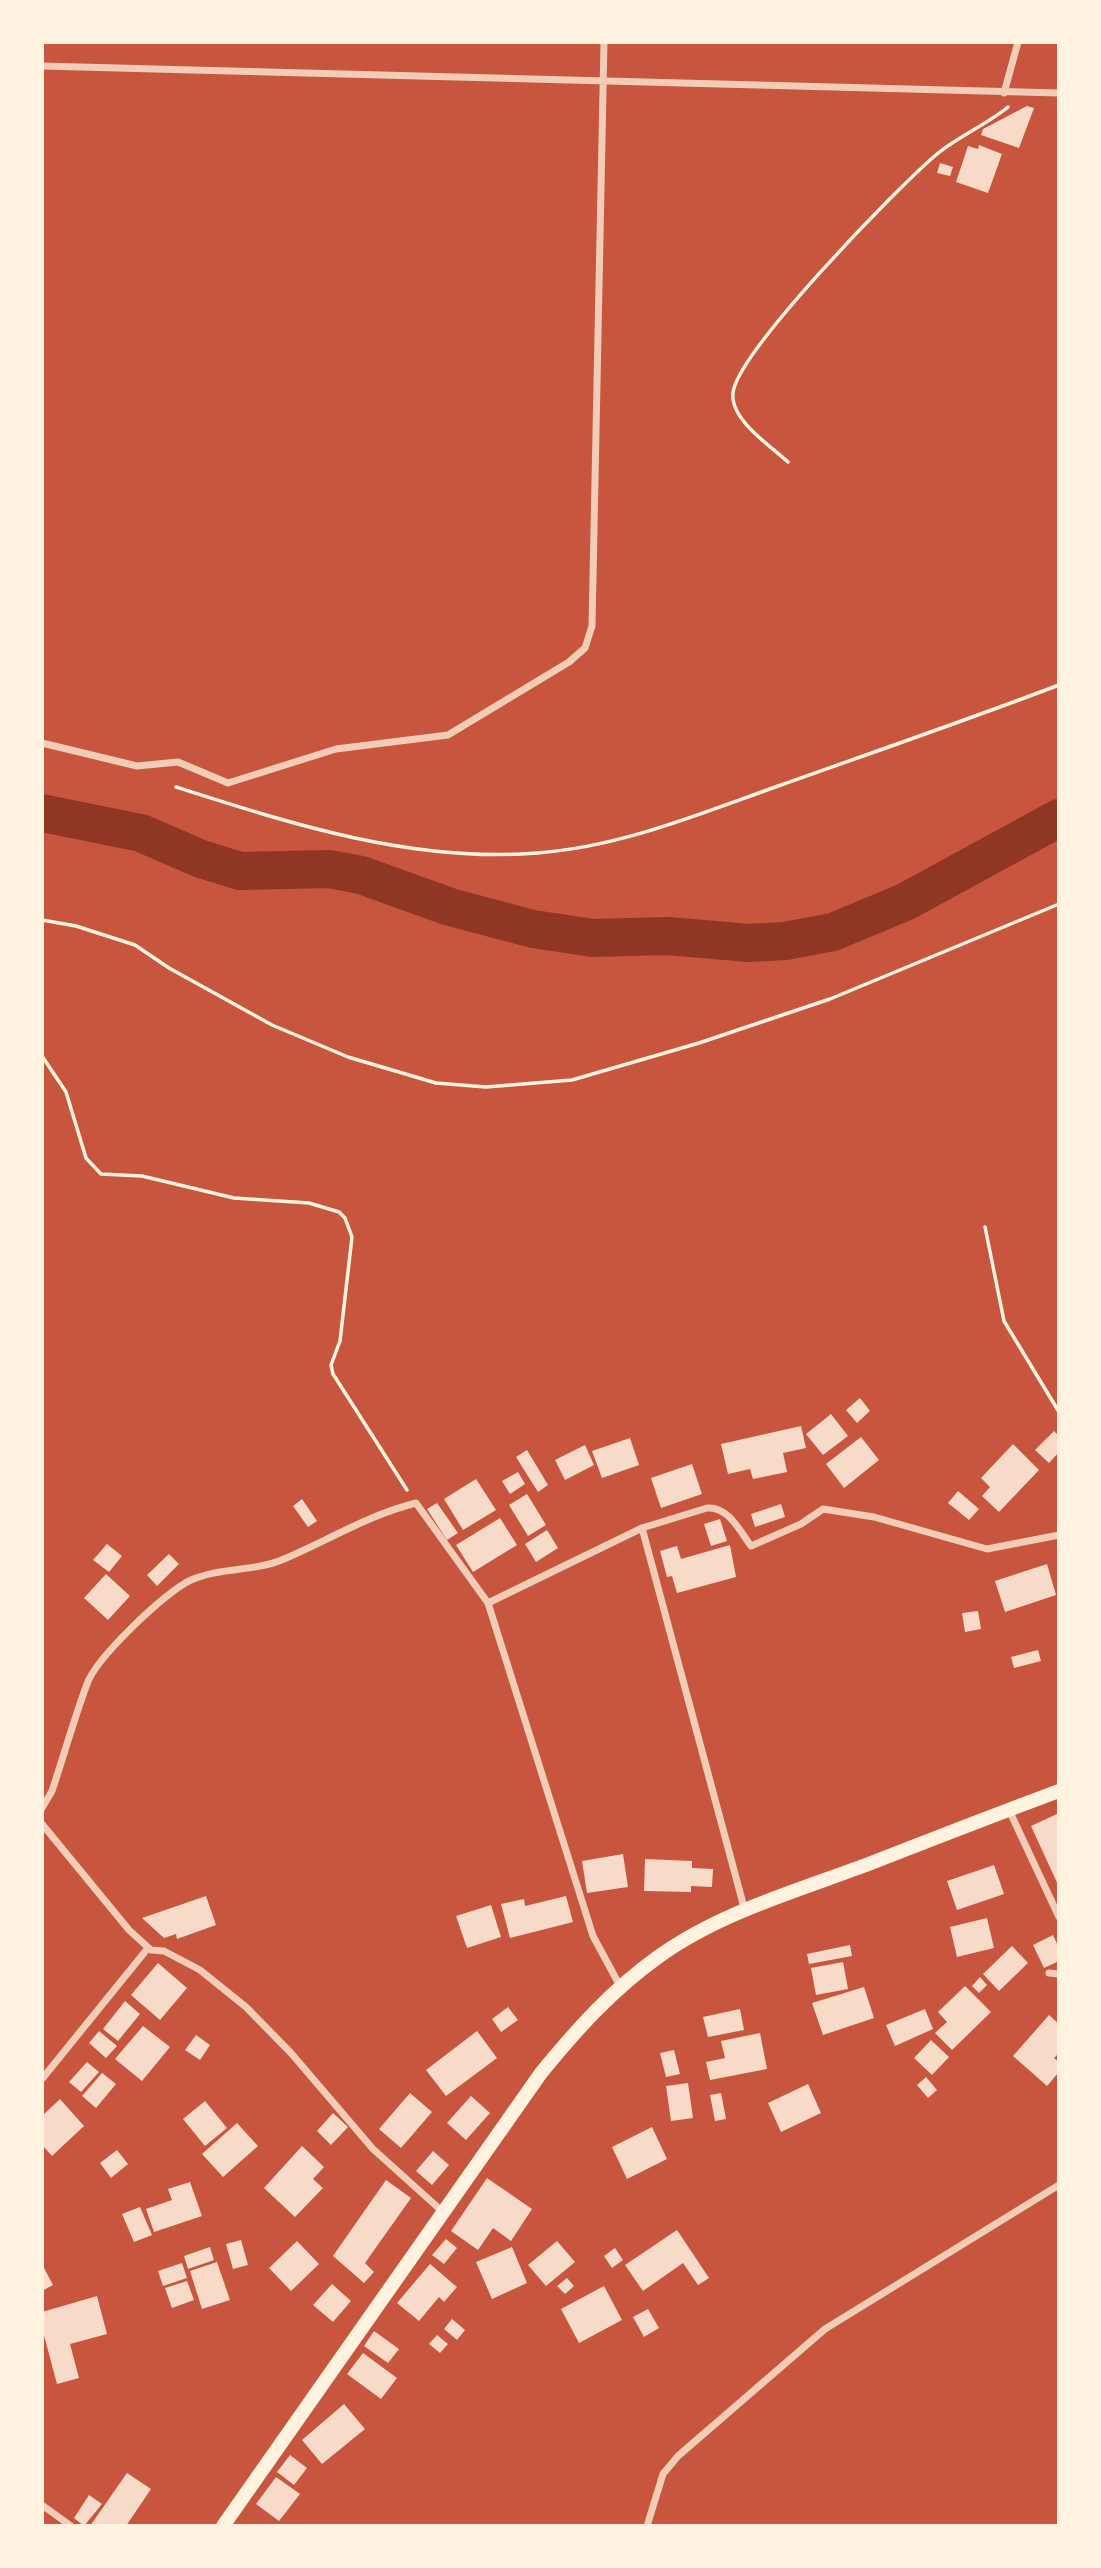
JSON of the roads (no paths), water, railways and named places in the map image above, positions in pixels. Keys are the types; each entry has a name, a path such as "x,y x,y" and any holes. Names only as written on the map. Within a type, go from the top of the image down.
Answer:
{"main road":[{"path":"223,2526 541,2073 583,2021 620,1986 660,1955 745,1911 1059,1791"}],"street":[{"path":"42,743 137,766 178,762 228,783 336,749 448,735 569,662 584,648 592,626 604,42"},
{"path":"1004,93 1018,42"},
{"path":"42,66 1059,93"},
{"path":"42,1808 52,1791 93,1673 137,1623 176,1589 192,1579 277,1562 377,1515 416,1503 488,1603 593,1936 620,1986"},
{"path":"488,1603 642,1528 716,1507 731,1519 751,1546 801,1524 823,1508 874,1517 987,1549 1059,1535"},
{"path":"642,1528 737,1891 745,1911"},
{"path":"1009,1809 1059,1917"},
{"path":"42,1824 94,1890 148,1948 164,1951 200,1969 246,2007 291,2053 373,2149 443,2213"},
{"path":"43,2077 148,1948"},
{"path":"1049,1973 1059,1974"},
{"path":"646,2526 659,2484 667,2469 803,2346 825,2329 1059,2185"},
{"path":"42,2505 71,2526"}],"waterway":[{"path":"42,813 141,833 201,859 240,871 329,869 361,875 450,907 533,929 593,938 668,936 749,943 785,941 833,932 905,902 1059,818"}]}
